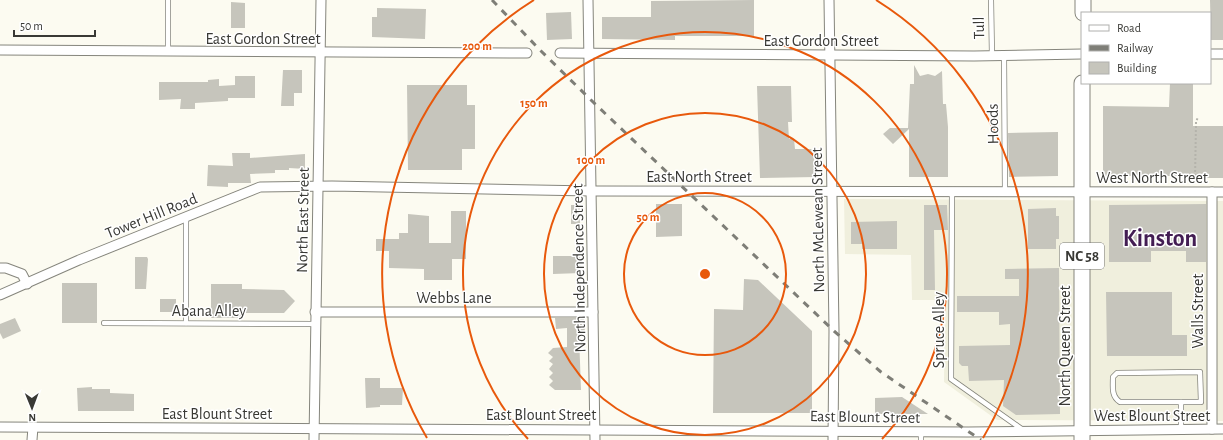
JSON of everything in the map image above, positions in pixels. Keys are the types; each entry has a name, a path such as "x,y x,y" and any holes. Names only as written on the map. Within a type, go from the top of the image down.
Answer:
{"main road":[{"path":"1083,0 1083,12"},
{"name":"North Queen Street","path":"1082,84 1082,435"}],"street":[{"name":"North East Street","path":"314,440 321,0"},
{"name":"North Independence Street","path":"588,0 596,440"},
{"name":"North McLewean Street","path":"829,0 832,190 833,435"},
{"name":"East Gordon Street","path":"0,50 527,53"},
{"name":"East Gordon Street","path":"560,53 992,56 1081,54"},
{"path":"1211,54 1223,54"},
{"name":"East North Street","path":"317,186 592,191 832,190 1082,192"},
{"name":"Tower Hill Road","path":"0,295 260,187 317,186"},
{"name":"West North Street","path":"1082,192 1223,192"},
{"name":"Walls Street","path":"1212,192 1212,429"},
{"path":"0,268 6,268 22,274 27,284"},
{"name":"Webbs Lane","path":"315,312 593,312"},
{"name":"East Blount Street","path":"0,427 595,430 921,436 1024,431 1082,435"},
{"path":"32,440 33,427"},
{"name":"West Blount Street","path":"1082,435 1181,429 1223,429"}],"lane":[{"path":"168,0 168,52"},
{"name":"Tull","path":"991,0 992,56"},
{"name":"Hoods","path":"1004,56 1005,192"},
{"name":"Spruce Alley","path":"952,192 951,379 1024,431"},
{"path":"186,217 186,323"},
{"name":"Abana Alley","path":"104,323 315,324"},
{"path":"1200,372 1201,402"},
{"path":"1212,372 1117,373 1113,377 1113,394 1120,402 1212,402"},
{"path":"1181,402 1181,429"}],"path":[{"path":"1195,180 1196,122 1198,117"}],"shaded area":[{"path":"844,199 1223,201 1223,421 997,420 944,382 945,300 912,300 911,255 845,254"}],"building":[{"path":"754,0 754,36 675,36 675,40 602,39 602,17 651,17 651,1"},
{"path":"1210,0 1223,0 1223,40 1211,40"},
{"path":"231,2 245,3 245,28 231,28"},
{"path":"377,8 426,9 425,39 372,37 372,17 377,17"},
{"path":"571,12 572,39 547,40 546,13"},
{"path":"914,65 920,76 928,74 935,76 942,71 943,104 946,104 948,127 948,177 909,177 909,129 893,144 883,134 890,128 908,128 910,84 914,84"},
{"path":"283,70 302,70 302,93 294,93 294,106 281,106"},
{"path":"235,76 255,76 255,98 228,98 228,101 195,103 195,109 180,109 181,99 159,100 159,82 208,82 208,80 219,79 219,86 235,85"},
{"path":"1170,84 1193,84 1193,126 1223,126 1223,178 1197,178 1197,176 1103,176 1103,106 1169,107"},
{"path":"407,85 467,85 467,105 475,105 475,149 462,149 462,170 408,170"},
{"path":"757,86 791,86 792,122 788,122 789,139 794,139 795,149 814,149 815,177 760,178"},
{"path":"1058,132 1058,176 1009,177 1008,133"},
{"path":"232,153 250,153 250,158 305,154 305,169 289,168 289,170 275,170 275,173 250,174 251,183 228,183 228,187 207,186 208,165 233,166"},
{"path":"656,204 682,204 682,236 656,237"},
{"path":"1206,204 1206,262 1186,262 1186,251 1151,251 1151,262 1109,262 1109,205"},
{"path":"571,205 580,205 580,224 571,224"},
{"path":"924,205 947,205 948,230 934,230 935,290 924,290"},
{"path":"1056,208 1056,216 1059,216 1059,239 1056,239 1056,249 1028,249 1028,209"},
{"path":"451,211 466,211 466,259 452,259 452,280 424,280 424,269 389,268 389,251 376,251 376,239 399,239 399,233 408,233 408,214 429,216 429,243 451,243"},
{"path":"897,221 897,249 862,249 862,244 851,244 851,222"},
{"path":"553,256 580,256 581,273 553,274"},
{"path":"135,257 147,257 148,259 146,289 135,289"},
{"path":"1059,268 1060,414 1016,415 1003,406 1004,380 969,381 968,366 962,366 959,363 959,346 1010,345 1010,324 999,325 999,312 957,312 957,296 1019,296 1019,279 1005,279 1005,269"},
{"path":"744,279 758,280 812,331 812,413 713,413 714,309 743,310"},
{"path":"62,283 97,283 97,323 62,323"},
{"path":"211,284 242,284 242,289 284,290 295,301 284,313 241,313 241,318 211,318"},
{"path":"1106,292 1172,292 1172,335 1187,335 1187,356 1107,356"},
{"path":"160,299 176,299 176,312 160,312"},
{"path":"15,318 21,331 3,339 0,333 0,324"},
{"path":"555,318 584,318 585,334 579,334 581,390 555,390 549,385 553,381 549,377 553,373 549,369 553,364 549,361 553,357 548,353 553,348 567,347 567,328 556,329"},
{"path":"365,378 380,378 380,388 403,388 402,405 380,405 380,407 366,408"},
{"path":"92,387 92,389 110,389 110,393 134,394 134,411 78,411 77,388"},
{"path":"902,397 928,414 875,414 875,398"}],"railway":[{"path":"492,0 591,100 834,331 881,372 981,440"}],"district":[{"name":"Kinston","path":"1160,238"}]}
